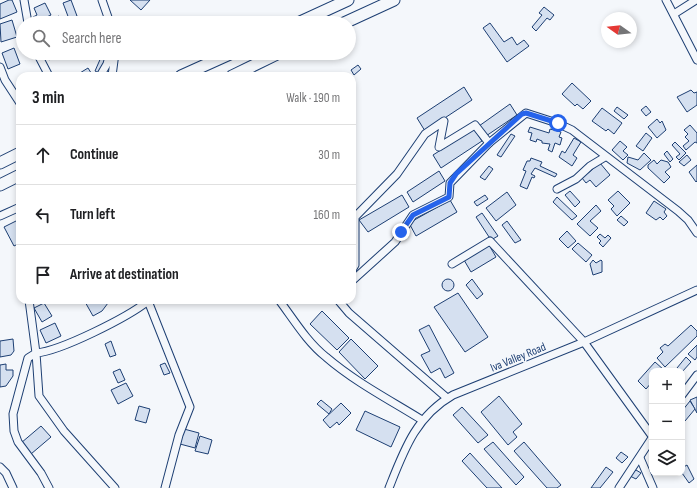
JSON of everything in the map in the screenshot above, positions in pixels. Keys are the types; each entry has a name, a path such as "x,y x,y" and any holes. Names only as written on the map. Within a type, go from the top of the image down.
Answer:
{"main road":[{"path":"313,16 348,0"},
{"path":"356,17 394,0"},
{"path":"190,72 217,60"},
{"path":"240,72 265,60"},
{"path":"0,163 16,155"},
{"path":"0,185 16,176"}],"street":[{"path":"24,0 27,16"},
{"path":"102,0 108,16"},
{"path":"666,0 697,60"},
{"path":"674,14 696,0"},
{"path":"41,60 47,72"},
{"path":"102,72 108,60"},
{"path":"113,72 114,60"},
{"path":"0,67 5,80 16,97"},
{"path":"356,277 395,242 413,215 449,197 450,183 453,178 489,143 526,113 565,126 678,211 688,220 697,233"},
{"path":"356,216 397,174 425,134 444,121 438,147 475,125 489,143"},
{"path":"556,189 576,178 590,166 605,157"},
{"path":"0,216 16,209"},
{"path":"452,264 490,241 584,342 649,433"},
{"name":"Iva Valley Road","path":"389,488 414,431 432,409 447,398 584,342 697,290"},
{"path":"30,304 36,353 39,396 64,431 115,488"},
{"path":"49,488 38,468 18,442 12,421 28,358 36,353 68,344 137,310 144,304"},
{"path":"149,304 190,407 179,435 165,488"},
{"path":"282,304 304,333 326,357 367,387 422,420"},
{"path":"342,304 365,328 447,398"},
{"path":"685,391 697,375"},
{"path":"619,488 640,458 650,440"},
{"path":"640,458 653,488"},
{"path":"0,467 6,473 13,488"}],"building":[{"path":"12,0 17,12 0,19 0,4"},
{"path":"71,0 77,16 68,16 63,3"},
{"path":"130,0 150,0 141,10"},
{"path":"45,3 51,15 35,16 37,15 34,8"},
{"path":"544,7 554,15 550,20 547,18 536,31 532,27 542,15 539,13"},
{"path":"12,20 16,37 1,42 0,24"},
{"path":"490,23 504,42 512,37 517,45 524,40 529,46 507,62 483,28"},
{"path":"14,48 16,60 18,60 20,64 8,69 2,53"},
{"path":"100,60 106,60 100,72 95,71"},
{"path":"358,65 361,69 356,73 351,70"},
{"path":"88,68 90,72 82,72"},
{"path":"572,83 591,101 583,109 577,104 575,106 562,94"},
{"path":"464,87 472,100 425,131 417,118"},
{"path":"691,90 694,93 697,92 697,105 687,112 677,97"},
{"path":"510,104 517,115 486,136 479,126"},
{"path":"646,106 651,112 646,116 641,110"},
{"path":"617,107 628,115 624,119 614,111"},
{"path":"602,108 622,123 614,134 608,129 606,131 592,121"},
{"path":"657,119 660,123 662,121 666,130 657,138 648,127"},
{"path":"690,125 697,133 697,143 695,142 686,150 683,146 689,141 685,137 688,134 684,130"},
{"path":"530,127 549,133 550,129 561,132 559,137 562,138 560,145 555,143 552,152 548,150 550,144 542,143 542,141 537,139 536,142 530,140 532,133 528,132"},
{"path":"474,129 482,141 441,168 433,155"},
{"path":"646,133 652,138 643,151 636,146"},
{"path":"511,134 515,136 501,157 497,155"},
{"path":"574,138 581,142 573,155 577,158 572,166 559,157 562,151 565,153"},
{"path":"620,141 627,147 623,151 628,155 623,160 612,150"},
{"path":"675,142 686,153 679,160 676,157 680,154 672,145"},
{"path":"667,151 673,159 670,162 664,154"},
{"path":"644,153 651,160 640,170 627,163 628,157 638,160"},
{"path":"687,155 691,160 684,166 679,162"},
{"path":"531,158 542,162 540,166 557,174 555,177 535,168 531,174 535,176 534,178 532,177 527,189 520,186 526,171 523,170 527,161 530,161"},
{"path":"654,160 657,164 661,160 668,162 671,167 665,172 670,177 664,183 648,168 648,165"},
{"path":"600,163 610,175 596,187 590,180 586,183 582,178"},
{"path":"697,165 697,181 696,182 689,172"},
{"path":"489,166 493,169 485,180 480,177"},
{"path":"439,171 445,181 413,202 407,192"},
{"path":"570,191 580,202 575,207 565,195"},
{"path":"618,191 630,203 617,216 611,209 614,206 608,200"},
{"path":"507,192 516,205 496,221 486,208"},
{"path":"402,195 409,207 368,232 359,220"},
{"path":"485,195 488,199 477,206 474,202"},
{"path":"557,197 577,216 572,220 553,202"},
{"path":"450,200 457,212 416,236 409,223"},
{"path":"654,201 666,209 664,212 667,216 663,220 660,217 656,220 646,213"},
{"path":"596,205 601,211 590,221 598,228 590,236 577,224"},
{"path":"482,213 498,236 491,240 476,217"},
{"path":"621,216 628,222 624,226 617,220"},
{"path":"16,221 16,245 14,246 4,227"},
{"path":"507,221 521,240 515,243 502,225"},
{"path":"567,231 576,241 568,248 559,239"},
{"path":"600,234 605,238 608,235 611,238 603,247 599,243 601,241 597,237"},
{"path":"578,243 592,255 586,262 572,249"},
{"path":"489,245 496,257 471,272 464,260"},
{"path":"593,260 596,263 601,260 602,261 602,272 593,275 590,264"},
{"path":"450,279 453,280 453,290 446,291 443,290 442,283 443,280"},
{"path":"472,279 483,294 477,299 466,285"},
{"path":"458,293 488,337 465,352 434,307"},
{"path":"45,304 52,316 42,322 34,308"},
{"path":"86,304 107,304 102,311 93,316"},
{"path":"322,311 349,338 337,350 310,324"},
{"path":"55,323 61,336 46,343 40,330"},
{"path":"429,325 454,373 445,378 440,368 431,373 421,355 430,351 419,330"},
{"path":"691,325 697,331 697,336 665,367 657,358 663,352 660,348 665,344 668,346"},
{"path":"13,339 14,351 11,355 0,357 0,341"},
{"path":"351,339 378,366 365,379 339,352"},
{"path":"111,341 116,355 110,357 105,344"},
{"path":"697,345 697,357 695,360 688,354"},
{"path":"686,357 691,362 685,369 677,368"},
{"path":"655,362 662,368 650,368"},
{"path":"165,363 170,373 164,375 160,365"},
{"path":"6,364 6,370 13,370 13,376 6,386 0,387 0,365"},
{"path":"120,369 125,380 118,383 113,372"},
{"path":"649,369 649,386 646,389 638,381"},
{"path":"126,383 133,396 118,404 111,390"},
{"path":"499,396 522,424 513,432 517,437 508,445 481,412"},
{"path":"697,397 697,413 690,400"},
{"path":"321,400 332,409 329,414 317,404"},
{"path":"690,401 695,409 685,421 685,407"},
{"path":"341,403 351,413 339,425 337,422 330,428 323,420"},
{"path":"139,406 150,409 146,423 135,420"},
{"path":"462,407 488,435 478,443 453,415"},
{"path":"365,411 400,427 391,447 356,430"},
{"path":"41,426 51,437 31,454 21,443"},
{"path":"184,429 199,433 195,448 180,444"},
{"path":"200,436 212,440 208,454 195,451"},
{"path":"493,442 524,477 516,485 484,449"},
{"path":"524,442 561,485 557,488 547,488 514,451"},
{"path":"621,452 628,457 622,463 616,458"},
{"path":"470,453 502,488 487,488 462,461"},
{"path":"687,465 694,479 689,483 684,476 685,466"},
{"path":"606,467 613,472 600,488 591,488"},
{"path":"636,470 641,473 636,479 630,476"}],"route":[{"path":"401,232 413,215 422,209 449,197 450,183 456,174 522,114 526,113 558,123"}]}
